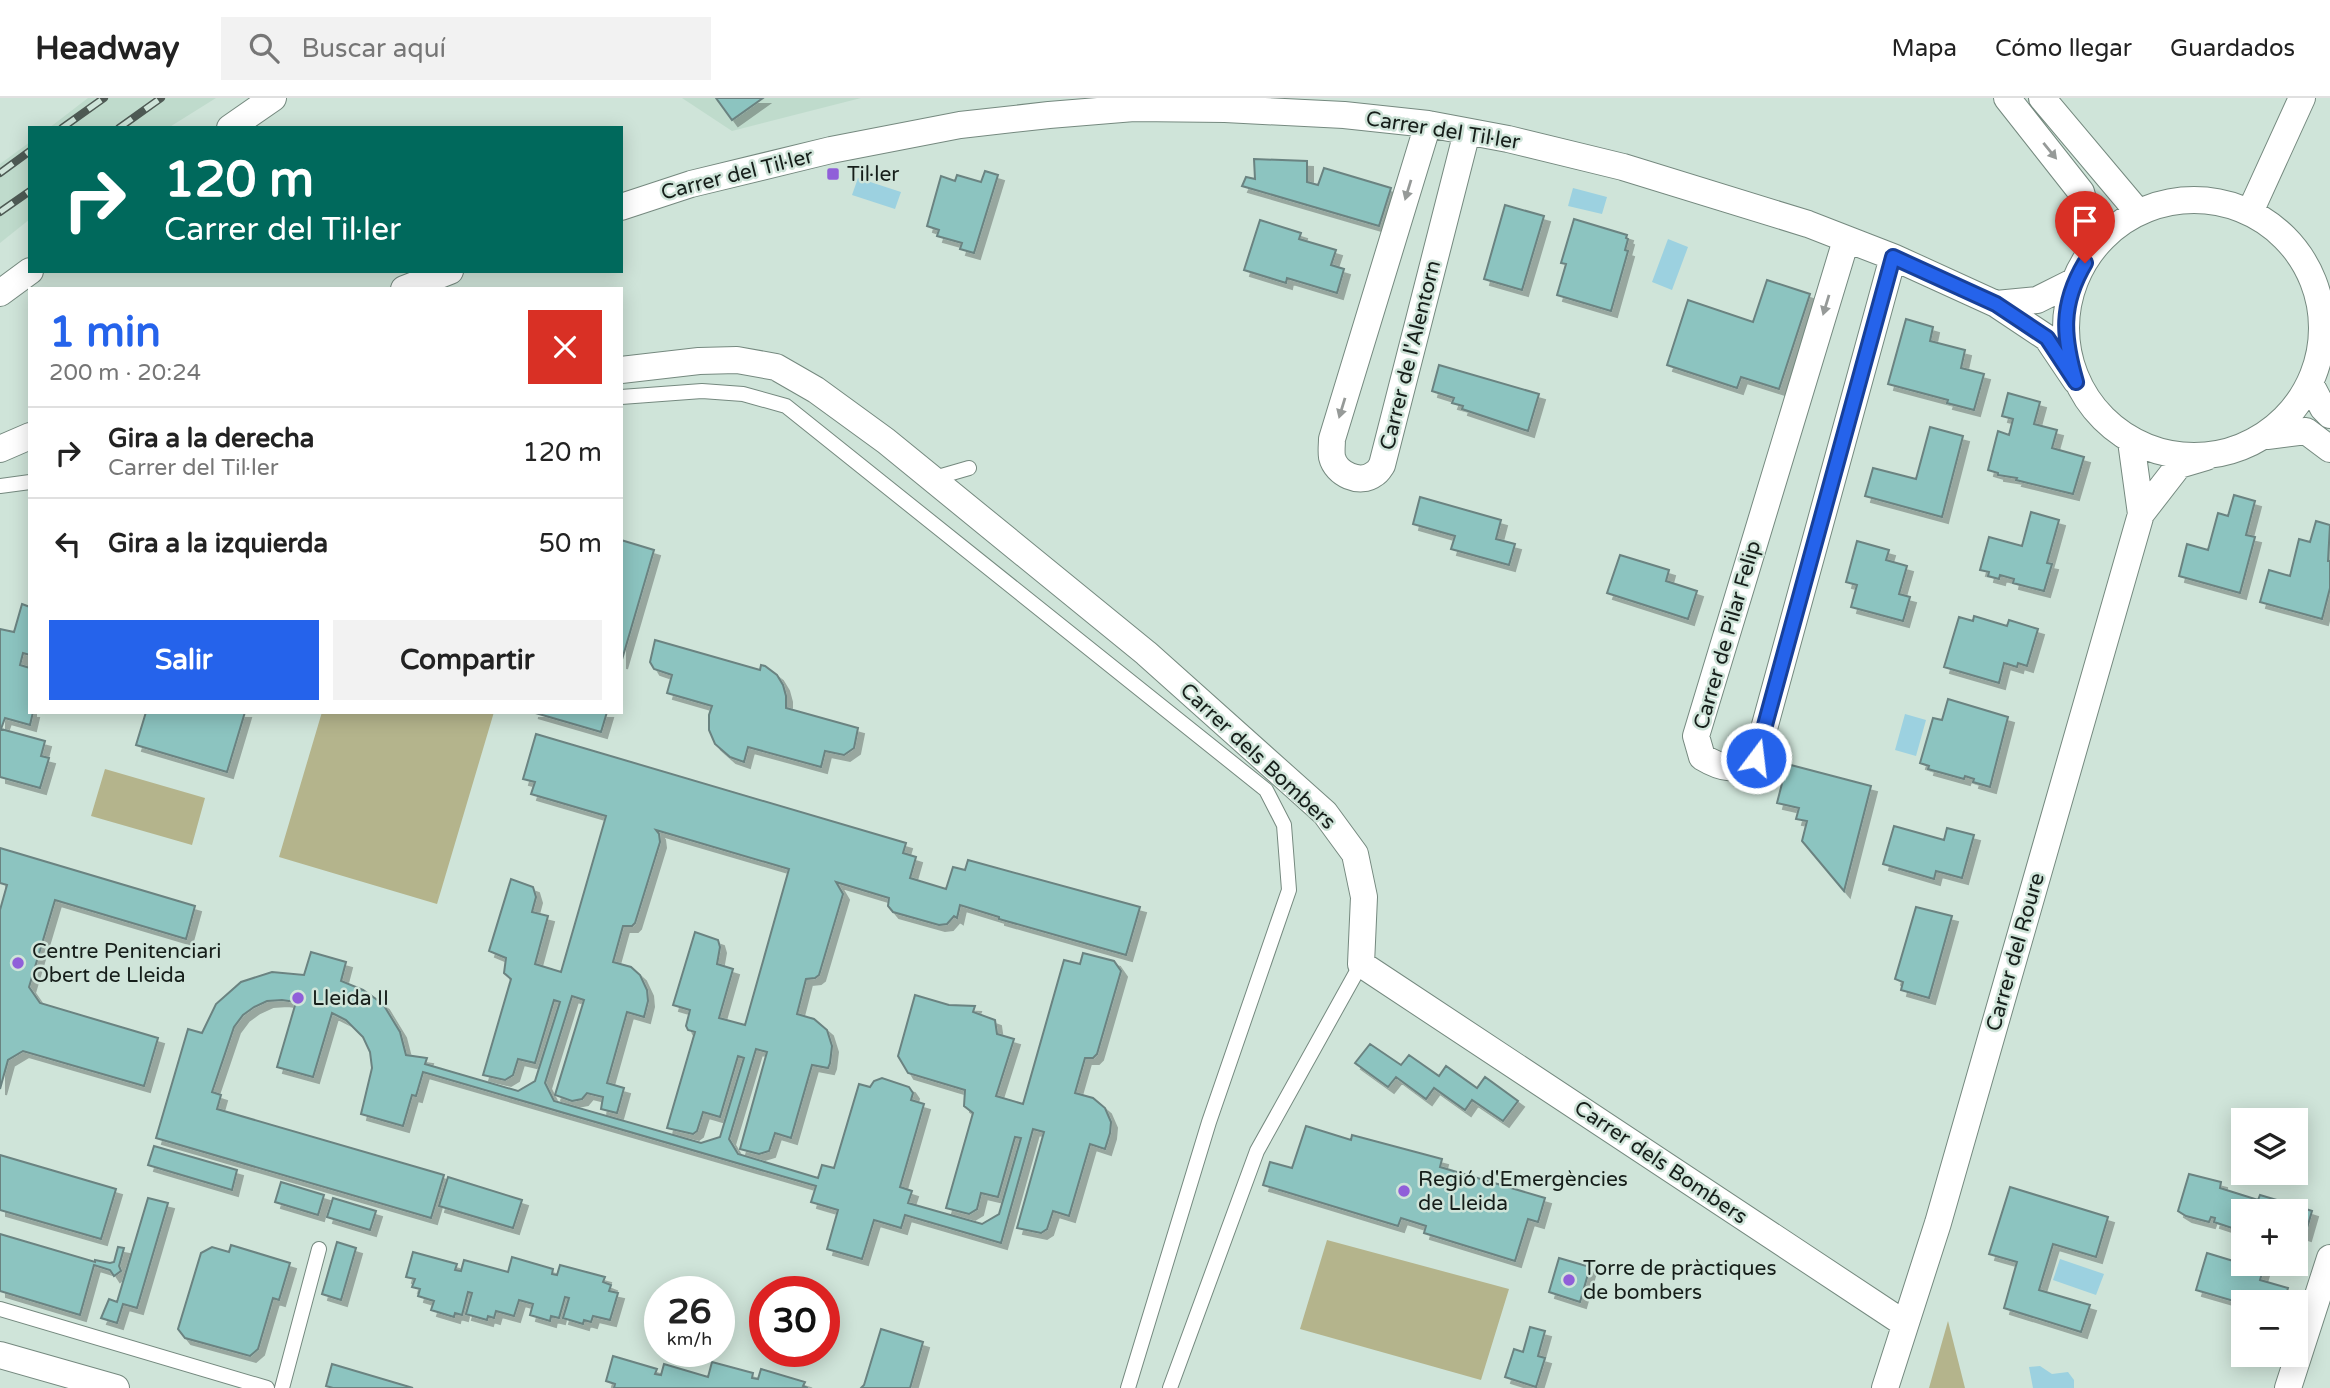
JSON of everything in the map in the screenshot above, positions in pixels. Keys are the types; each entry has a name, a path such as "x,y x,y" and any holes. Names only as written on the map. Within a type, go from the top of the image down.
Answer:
{"street":[{"path":"233,126 273,98"},
{"path":"2007,98 2081,192 2096,244"},
{"path":"2042,98 2138,212"},
{"path":"2250,212 2302,98"},
{"name":"Carrer del Til·ler","path":"623,206 691,184 831,150 960,125 1037,117 1133,108 1225,109 1344,115 1427,124 1508,139 1623,167 1808,224 1893,257 1996,304 2047,338 2099,415 2131,441 2167,454 2206,457"},
{"name":"Carrer de l'Alentorn","path":"1427,124 1332,439 1332,458 1338,469 1348,477 1366,478 1374,475 1382,465 1467,131"},
{"path":"2076,382 2066,349 2066,315 2073,282 2096,244 2115,226 2138,212 2174,201 2213,201 2250,212 2283,234 2309,267 2322,305 2323,346 2311,385 2292,413 2267,436 2238,450 2206,457"},
{"name":"Carrer de Pilar Felip","path":"1846,240 1696,736 1702,757 1714,764 1731,769 1746,765 1756,758 1893,257"},
{"path":"0,293 28,272"},
{"path":"409,287 445,273"},
{"name":"Carrer del Til·ler","path":"1996,304 2038,300 2073,282"},
{"name":"Carrer dels Bombers","path":"623,370 699,361 737,360 775,367 816,390 886,441 1146,653 1325,813 1355,854 1364,897 1361,964 1905,1324"},
{"path":"2311,385 2323,408 2330,415"},
{"path":"2267,436 2306,431 2330,449"},
{"path":"0,449 28,437"},
{"name":"Carrer del Roure","path":"2131,441 2141,514"},
{"path":"0,449 28,446"},
{"name":"Carrer del Roure","path":"1885,1388 1938,1223 2141,514 2179,465 2206,457"},
{"path":"2288,1388 2330,1258"},
{"path":"0,1355 116,1388"}],"lane":[{"path":"623,397 702,391 743,394 786,406 1266,790 1278,813 1284,825 1289,890 1209,1122 1128,1388"},
{"path":"931,479 969,468"},
{"path":"0,486 28,482"},
{"path":"1170,1388 1257,1150 1361,964"},
{"path":"282,1388 319,1250"},
{"path":"0,1309 267,1388"}],"shaded area":[{"path":"88,98 216,98 171,126 52,126"},
{"path":"682,98 861,98 732,131"},
{"path":"28,143 28,221 0,243 0,164"}],"green space":[{"path":"321,714 493,714 437,904 279,857"},
{"path":"105,769 205,798 192,845 91,816"},
{"path":"1327,1240 1509,1289 1481,1380 1300,1329"},
{"path":"1948,1321 1965,1388 1929,1388"}],"water":[{"path":"858,178 901,192 895,209 852,195"},
{"path":"1573,188 1607,197 1602,214 1568,206"},
{"path":"1668,239 1688,247 1672,290 1652,282"},
{"path":"1905,714 1926,720 1916,756 1895,750"},
{"path":"2060,1259 2104,1274 2096,1295 2053,1280"},
{"path":"2040,1366 2052,1374 2068,1372 2074,1380 2074,1388 2033,1388 2029,1367"}],"building":[{"path":"716,98 763,98 732,120"},
{"path":"1254,159 1307,161 1307,182 1318,185 1324,168 1391,188 1379,226 1242,186 1246,177 1255,179"},
{"path":"985,171 998,175 974,253 960,249 962,243 937,236 939,230 927,226 941,176 955,181 957,175 981,182"},
{"path":"1505,205 1544,216 1522,290 1484,279"},
{"path":"1574,219 1627,235 1625,250 1628,251 1611,311 1557,295 1566,264 1561,263"},
{"path":"1260,220 1301,233 1299,239 1336,250 1331,265 1344,269 1337,293 1287,278 1286,283 1244,270"},
{"path":"1767,280 1810,294 1779,389 1741,377 1737,388 1667,365 1688,300 1753,322"},
{"path":"1906,319 1933,327 1930,341 1965,350 1961,368 1984,374 1974,410 1888,384"},
{"path":"1439,365 1539,394 1528,431 1462,409 1463,406 1452,403 1454,398 1432,391"},
{"path":"2008,393 2040,402 2034,424 2057,430 2052,448 2084,457 2073,494 1988,470 1998,431 2009,435 2013,419 2002,416"},
{"path":"1930,427 1963,436 1942,517 1865,496 1873,468 1916,479"},
{"path":"2234,495 2255,501 2246,535 2255,537 2240,593 2179,576 2187,544 2208,550 2218,513 2228,516"},
{"path":"1420,497 1501,520 1496,539 1515,544 1509,565 1451,549 1455,536 1413,524"},
{"path":"2031,512 2059,520 2047,563 2052,564 2044,591 2013,583 2014,579 2000,575 1999,579 1988,576 1989,572 1980,570 1989,537 2022,546"},
{"path":"2316,521 2330,525 2330,588 2322,619 2260,602 2269,570 2290,576 2299,539 2310,542"},
{"path":"623,541 654,550 623,656"},
{"path":"1857,541 1889,550 1886,560 1907,566 1899,594 1910,597 1903,621 1851,607 1857,585 1846,582"},
{"path":"1620,555 1669,570 1666,581 1697,591 1688,619 1607,593"},
{"path":"22,604 28,606 28,654 23,653 20,665 28,667 28,714 33,714 30,725 5,718 1,729 45,741 41,756 49,758 40,788 0,777 0,629 14,632"},
{"path":"1974,616 2007,626 2009,620 2038,629 2027,666 2018,663 2017,667 2004,663 1999,683 1944,667 1959,617 1973,621"},
{"path":"655,640 760,670 761,665 765,666 777,675 783,685 786,708 858,728 854,748 844,755 825,751 821,767 748,747 744,762 730,757 715,744 709,730 712,706 667,693 672,675 654,669 650,662"},
{"path":"1948,699 2008,717 1990,787 1973,782 1974,779 1965,776 1964,779 1928,769 1929,766 1920,763 1933,718 1942,720"},
{"path":"145,714 244,714 227,772 136,745"},
{"path":"539,714 606,714 601,732"},
{"name":"Lleida II","path":"536,734 906,843 903,853 916,857 910,878 946,889 953,867 965,870 968,860 1140,907 1126,955 999,919 960,905 957,918 954,916 947,924 939,925 893,912 888,906 889,898 836,882 843,894 819,975 806,979 797,1014 814,1019 827,1030 832,1046 828,1068 812,1065 791,1138 775,1133 769,1151 759,1154 740,1149 767,1052 756,1049 729,1139 738,1154 818,1178 822,1165 834,1168 859,1084 870,1087 874,1081 882,1078 909,1087 913,1093 911,1100 924,1104 900,1187 912,1191 908,1203 982,1224 999,1214 1021,1138 1015,1137 998,1197 981,1193 977,1209 969,1214 946,1208 973,1113 964,1106 965,1090 908,1073 898,1056 915,995 949,1005 975,1006 973,1012 995,1020 997,1034 1014,1039 996,1096 1023,1104 1064,960 1080,964 1083,953 1114,961 1121,971 1097,1054 1093,1058 1085,1058 1075,1093 1093,1098 1105,1108 1111,1122 1110,1133 1105,1149 1090,1144 1069,1216 1053,1211 1047,1229 1041,1233 1017,1228 1044,1132 1033,1129 1001,1243 905,1215 901,1228 874,1220 862,1259 827,1249 838,1210 811,1202 816,1186 423,1072 416,1096 412,1095 403,1126 361,1114 372,1068 370,1052 363,1037 346,1020 332,1013 313,1077 277,1067 296,1002 282,1000 267,1001 254,1007 243,1015 234,1027 212,1092 221,1095 217,1109 444,1175 431,1218 156,1138 188,1029 202,1033 216,1004 241,982 272,972 304,975 311,952 346,962 341,981 363,990 383,1004 400,1032 406,1055 427,1058 425,1064 518,1091 535,1081 560,1002 554,1000 535,1063 518,1059 513,1075 505,1080 483,1075 511,979 504,973 506,958 489,951 511,879 533,887 536,897 532,912 548,916 535,964 561,972 606,816 531,794 535,782 523,779","holes":["656,830 789,869 745,1025 719,1018 733,969 717,964 720,947 718,940 695,932 673,1005 690,1010 686,1026 688,1030 695,1032 667,1128 693,1134 697,1131 703,1112 720,1117 738,1056 744,1058 720,1137 701,1143 554,1101 545,1083 572,996 584,1000 555,1095 572,1101 582,1099 587,1093 603,1097 601,1109 617,1113 624,1088 607,1083 627,1012 644,1017 648,1001 647,990 640,975 631,967 613,962 623,926 632,926 635,923 660,842"]},
{"path":"1787,764 1871,786 1844,891 1802,841 1807,821 1796,819 1799,808 1777,803"},
{"path":"1894,826 1944,840 1947,828 1974,835 1962,878 1936,871 1934,879 1883,864"},
{"name":"Centre Penitenciari Obert de Lleida","path":"0,848 195,906 186,939 55,900 29,987 40,1003 158,1038 144,1086 23,1051 8,1060 0,1089 0,910 7,885 0,883"},
{"path":"1916,907 1952,916 1929,998 1901,990 1903,982 1895,979"},
{"path":"1370,1044 1401,1065 1409,1055 1439,1076 1446,1066 1477,1088 1485,1077 1518,1101 1503,1121 1472,1100 1465,1110 1434,1088 1426,1099 1396,1077 1388,1087 1355,1063"},
{"name":"Regió d'Emergències de Lleida","path":"1306,1126 1351,1140 1352,1135 1442,1159 1440,1167 1545,1198 1538,1222 1528,1219 1515,1261 1424,1233 1426,1226 1401,1218 1398,1226 1263,1185 1270,1162 1292,1168"},
{"path":"154,1146 237,1170 232,1190 148,1165"},
{"path":"0,1155 116,1189 101,1239 0,1210"},
{"path":"2189,1174 2221,1182 2220,1188 2255,1199 2231,1199 2231,1228 2214,1222 2215,1218 2211,1217 2209,1222 2178,1211"},
{"path":"448,1177 522,1200 513,1228 439,1206"},
{"path":"281,1182 324,1195 318,1215 275,1202"},
{"path":"2010,1187 2108,1217 2096,1257 2053,1244 2039,1290 2090,1305 2081,1332 2004,1308 2017,1262 1989,1254"},
{"path":"148,1198 168,1203 137,1308 123,1304 117,1323 101,1318 109,1299 117,1302"},
{"path":"333,1198 376,1211 370,1230 327,1217"},
{"path":"0,1234 95,1262 114,1262 118,1247 124,1248 119,1266 121,1271 114,1276 110,1270 94,1265 80,1315 0,1291"},
{"path":"337,1242 356,1248 341,1300 322,1294"},
{"path":"231,1245 290,1263 279,1300 273,1298 258,1349 250,1356 185,1338 178,1329 201,1253 212,1247 229,1252"},
{"path":"413,1252 457,1264 455,1270 461,1271 464,1260 508,1272 512,1257 553,1269 552,1274 557,1275 560,1265 605,1277 603,1282 611,1285 609,1291 618,1293 610,1320 593,1316 591,1322 584,1320 583,1324 563,1318 569,1298 565,1297 559,1318 551,1316 550,1321 530,1315 533,1304 519,1300 514,1316 496,1311 494,1318 488,1316 487,1320 466,1314 472,1293 468,1292 462,1315 455,1313 454,1317 431,1310 434,1301 418,1296 420,1289 412,1287 415,1279 406,1277"},
{"path":"2207,1253 2231,1260 2231,1276 2261,1276 2260,1280 2288,1288 2231,1290 2231,1300 2196,1290"},
{"name":"Torre de pràctiques de bombers","path":"1559,1258 1590,1267 1580,1302 1549,1292"},
{"path":"1530,1327 1545,1331 1538,1356 1545,1358 1536,1387 1505,1377 1514,1349 1523,1352"},
{"path":"881,1329 923,1342 910,1388 861,1388"},
{"path":"613,1356 657,1369 655,1374 661,1375 663,1367 674,1367 708,1377 711,1367 731,1367 753,1373 752,1378 758,1379 761,1369 805,1382 803,1386 808,1388 614,1388 615,1384 606,1381"},
{"path":"332,1364 413,1388 326,1386"}],"railway":[{"path":"65,126 104,98"},
{"path":"122,126 161,98"},
{"path":"0,173 28,152"},
{"path":"0,212 28,192"}],"place":[{"name":"Til·ler","path":"833,174"},
{"name":"Centre Penitenciari Obert de Lleida","path":"18,963"},
{"name":"Lleida II","path":"298,998"},
{"name":"Regió d'Emergències de Lleida","path":"1404,1191"},
{"name":"Torre de pràctiques de bombers","path":"1569,1280"}],"route":[{"path":"1756,758 1893,257 1996,304 2047,338 2076,382 2066,349 2066,315 2073,282 2085,263"}]}
